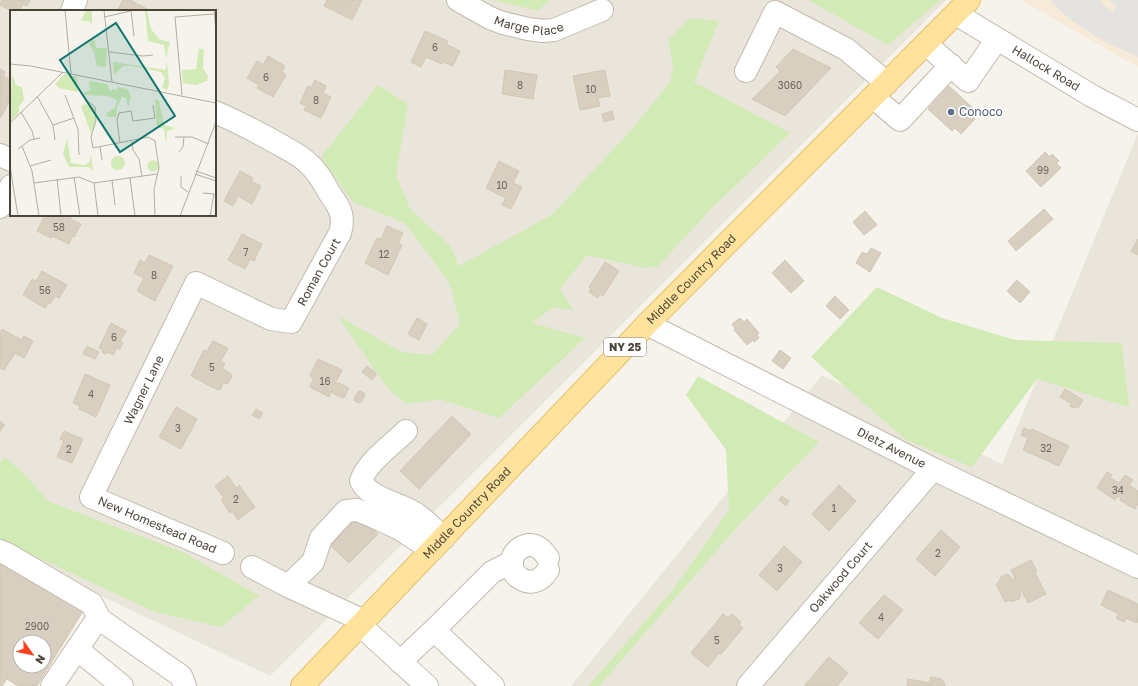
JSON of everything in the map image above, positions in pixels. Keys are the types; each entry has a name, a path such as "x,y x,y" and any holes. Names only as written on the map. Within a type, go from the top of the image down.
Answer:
{"main road":[{"name":"Middle Country Road","path":"302,686 646,324 963,7"}],"street":[{"path":"72,10 76,0"},
{"name":"Marge Place","path":"458,0 490,18 503,23 543,31 554,30 602,10"},
{"name":"Hallock Road","path":"963,7 997,39 1092,96 1138,120"},
{"path":"746,71 775,12 846,49 880,90 900,120 951,65"},
{"path":"926,44 968,80 997,39"},
{"name":"Roman Court","path":"196,283 271,319 291,322 340,233 342,225 342,217 334,199 309,164 296,154 242,124 216,112"},
{"path":"0,155 10,160"},
{"path":"0,207 10,188"},
{"name":"Wagner Lane","path":"91,497 196,283"},
{"name":"Dietz Avenue","path":"646,324 933,468 1138,567"},
{"path":"406,431 369,465 361,481 370,493 415,513 438,544"},
{"name":"Oakwood Court","path":"748,686 933,468"},
{"name":"New Homestead Road","path":"91,497 223,553"},
{"path":"288,586 313,562 321,538 346,511 357,510 370,514 438,544"},
{"path":"0,551 92,604 99,618 180,676 185,686"},
{"path":"400,662 492,572 512,562 512,568 518,578 524,581 536,582 541,579 548,564"},
{"path":"252,567 362,623 419,683"},
{"path":"53,686 99,618"},
{"path":"434,630 493,686"},
{"path":"77,649 122,686"}],"shaded area":[{"path":"0,0 946,0 270,676 0,548"},
{"path":"1021,0 1138,0 1138,67"},
{"path":"1053,0 1101,0 1102,3 1113,12 1117,6 1109,0 1138,0 1138,57 1103,41 1071,20 1051,2"},
{"path":"1138,133 1138,686 571,686 822,375 1002,464"}],"green space":[{"path":"494,0 549,0 538,11"},
{"path":"808,0 940,0 888,45"},
{"path":"691,18 719,21 694,82 790,133 713,207 658,266 646,268 587,255 560,289 573,310 553,307 532,323 585,338 499,418 439,399 407,404 388,389 338,316 402,352 432,355 460,324 449,282 405,223 353,202 321,157 378,85 408,104 396,175 410,209 450,246 459,266 553,214 634,127 670,82 673,66 668,39"},
{"path":"877,287 942,318 1015,340 1122,343 1129,407 1037,379 972,467 906,440 811,357"},
{"path":"698,376 819,442 737,527 599,686 588,686 672,591 729,510 726,450 686,395"},
{"path":"5,457 21,471 50,502 185,553 259,596 221,627 155,612 0,540 0,462"}],"building":[{"path":"2,0 30,0 27,6 23,4 20,10 10,10 0,5"},
{"path":"123,0 130,0 149,10 118,10"},
{"path":"327,0 362,0 352,20 324,6"},
{"path":"425,31 448,41 446,44 460,51 453,66 443,62 442,64 426,57 421,67 411,62"},
{"path":"793,49 831,68 785,116 752,99 780,71 776,67"},
{"path":"268,56 285,66 282,72 286,75 273,97 257,88 259,85 247,78 257,61 263,65"},
{"path":"0,69 5,72 3,76 10,80 10,100 0,117"},
{"path":"505,70 537,75 533,99 502,94"},
{"path":"605,70 610,96 598,98 600,106 580,110 573,76"},
{"path":"315,80 326,86 323,93 331,97 321,118 304,110 306,106 300,103 308,86 311,87"},
{"name":"Conoco","path":"949,86 974,109 969,114 975,119 961,134 955,128 952,131 928,109"},
{"path":"612,111 614,119 604,122 602,114"},
{"path":"1045,152 1050,157 1052,154 1059,161 1056,163 1061,168 1041,187 1026,171"},
{"path":"499,161 519,171 513,183 522,187 511,209 502,205 506,198 486,188"},
{"path":"240,171 253,178 251,181 261,186 252,204 238,196 233,206 224,201"},
{"path":"1044,209 1053,219 1016,251 1008,241"},
{"path":"865,211 877,225 864,235 853,222"},
{"path":"44,216 71,216 70,219 81,224 74,237 72,236 69,244 52,236 51,238 37,231"},
{"path":"387,226 403,233 398,243 402,245 388,275 365,263 377,238 381,239"},
{"path":"242,234 262,244 254,261 250,259 245,269 228,260"},
{"path":"1138,239 1138,255 1131,251"},
{"path":"871,248 881,253 870,272 856,263 862,252 867,254"},
{"path":"149,255 173,266 155,301 137,291 144,278 134,273 140,260 145,263"},
{"path":"785,260 804,281 791,293 772,273"},
{"path":"605,262 619,271 603,296 600,294 598,298 589,292 591,288 589,287"},
{"path":"42,271 67,285 59,298 55,296 50,304 48,303 45,308 23,295 32,279 36,281"},
{"path":"1017,280 1030,292 1020,303 1007,291"},
{"path":"835,296 849,310 840,319 826,306"},
{"path":"417,318 427,324 419,340 408,334"},
{"path":"740,318 744,322 747,319 759,333 757,335 759,338 754,342 753,340 747,345 734,330 735,328 732,324"},
{"path":"111,323 126,331 120,342 123,343 120,349 117,348 113,355 107,352 106,354 102,352 103,350 99,348"},
{"path":"2,329 22,340 24,336 33,341 24,358 15,353 4,370 0,368 0,332"},
{"path":"213,341 228,348 221,361 225,363 222,369 230,373 232,376 226,384 223,382 221,389 218,390 191,376 204,350 207,351"},
{"path":"87,346 99,352 95,359 83,354"},
{"path":"780,350 791,358 783,369 772,361"},
{"path":"318,359 342,370 335,384 339,383 349,388 344,398 334,394 332,391 329,397 310,387 314,378 310,376"},
{"path":"367,366 377,374 372,380 362,372"},
{"path":"85,374 110,385 96,417 79,409 80,406 73,403"},
{"path":"1065,389 1083,400 1078,408 1075,406 1074,408 1070,406 1072,404 1060,397"},
{"path":"360,391 365,395 361,402 358,403 354,398"},
{"path":"176,407 197,419 181,449 159,437"},
{"path":"256,409 263,413 259,419 252,415"},
{"path":"452,416 471,434 419,489 400,471"},
{"path":"0,421 5,425 0,431"},
{"path":"1024,428 1031,431 1032,429 1069,446 1059,466 1023,450 1028,438 1021,435"},
{"path":"64,431 83,439 72,463 57,457 64,441 60,439"},
{"path":"1107,472 1112,475 1110,478 1119,483 1125,475 1133,480 1129,485 1138,491 1138,503 1135,509 1120,500 1121,498 1118,496 1115,500 1097,488"},
{"path":"228,476 236,488 239,485 255,507 238,520 232,511 230,513 221,500 224,498 215,486"},
{"path":"839,485 856,501 829,531 812,514"},
{"path":"782,496 789,501 786,506 779,500"},
{"path":"359,515 378,534 349,563 330,545"},
{"path":"941,530 960,547 935,576 916,559"},
{"path":"784,546 802,562 777,591 759,575"},
{"path":"0,559 83,611 52,662 52,634 12,634 12,674 44,674 37,686 18,686 7,679 2,686 0,686"},
{"path":"1031,560 1037,572 1035,573 1046,594 1028,603 1021,590 1019,591 1021,595 1019,599 1012,602 1009,600 1005,602 996,584 999,582 1001,577 1007,574 1012,580 1015,578 1011,570"},
{"path":"1108,590 1138,604 1137,623 1126,618 1124,622 1116,618 1119,614 1101,605"},
{"path":"884,595 903,610 878,639 859,623"},
{"path":"723,614 728,618 732,614 741,622 739,625 743,628 708,667 691,653"},
{"path":"829,657 848,673 837,686 804,686"},
{"path":"931,677 942,679 945,686 907,686 908,679 929,683"}],"place":[{"name":"Conoco","path":"951,112"}]}
